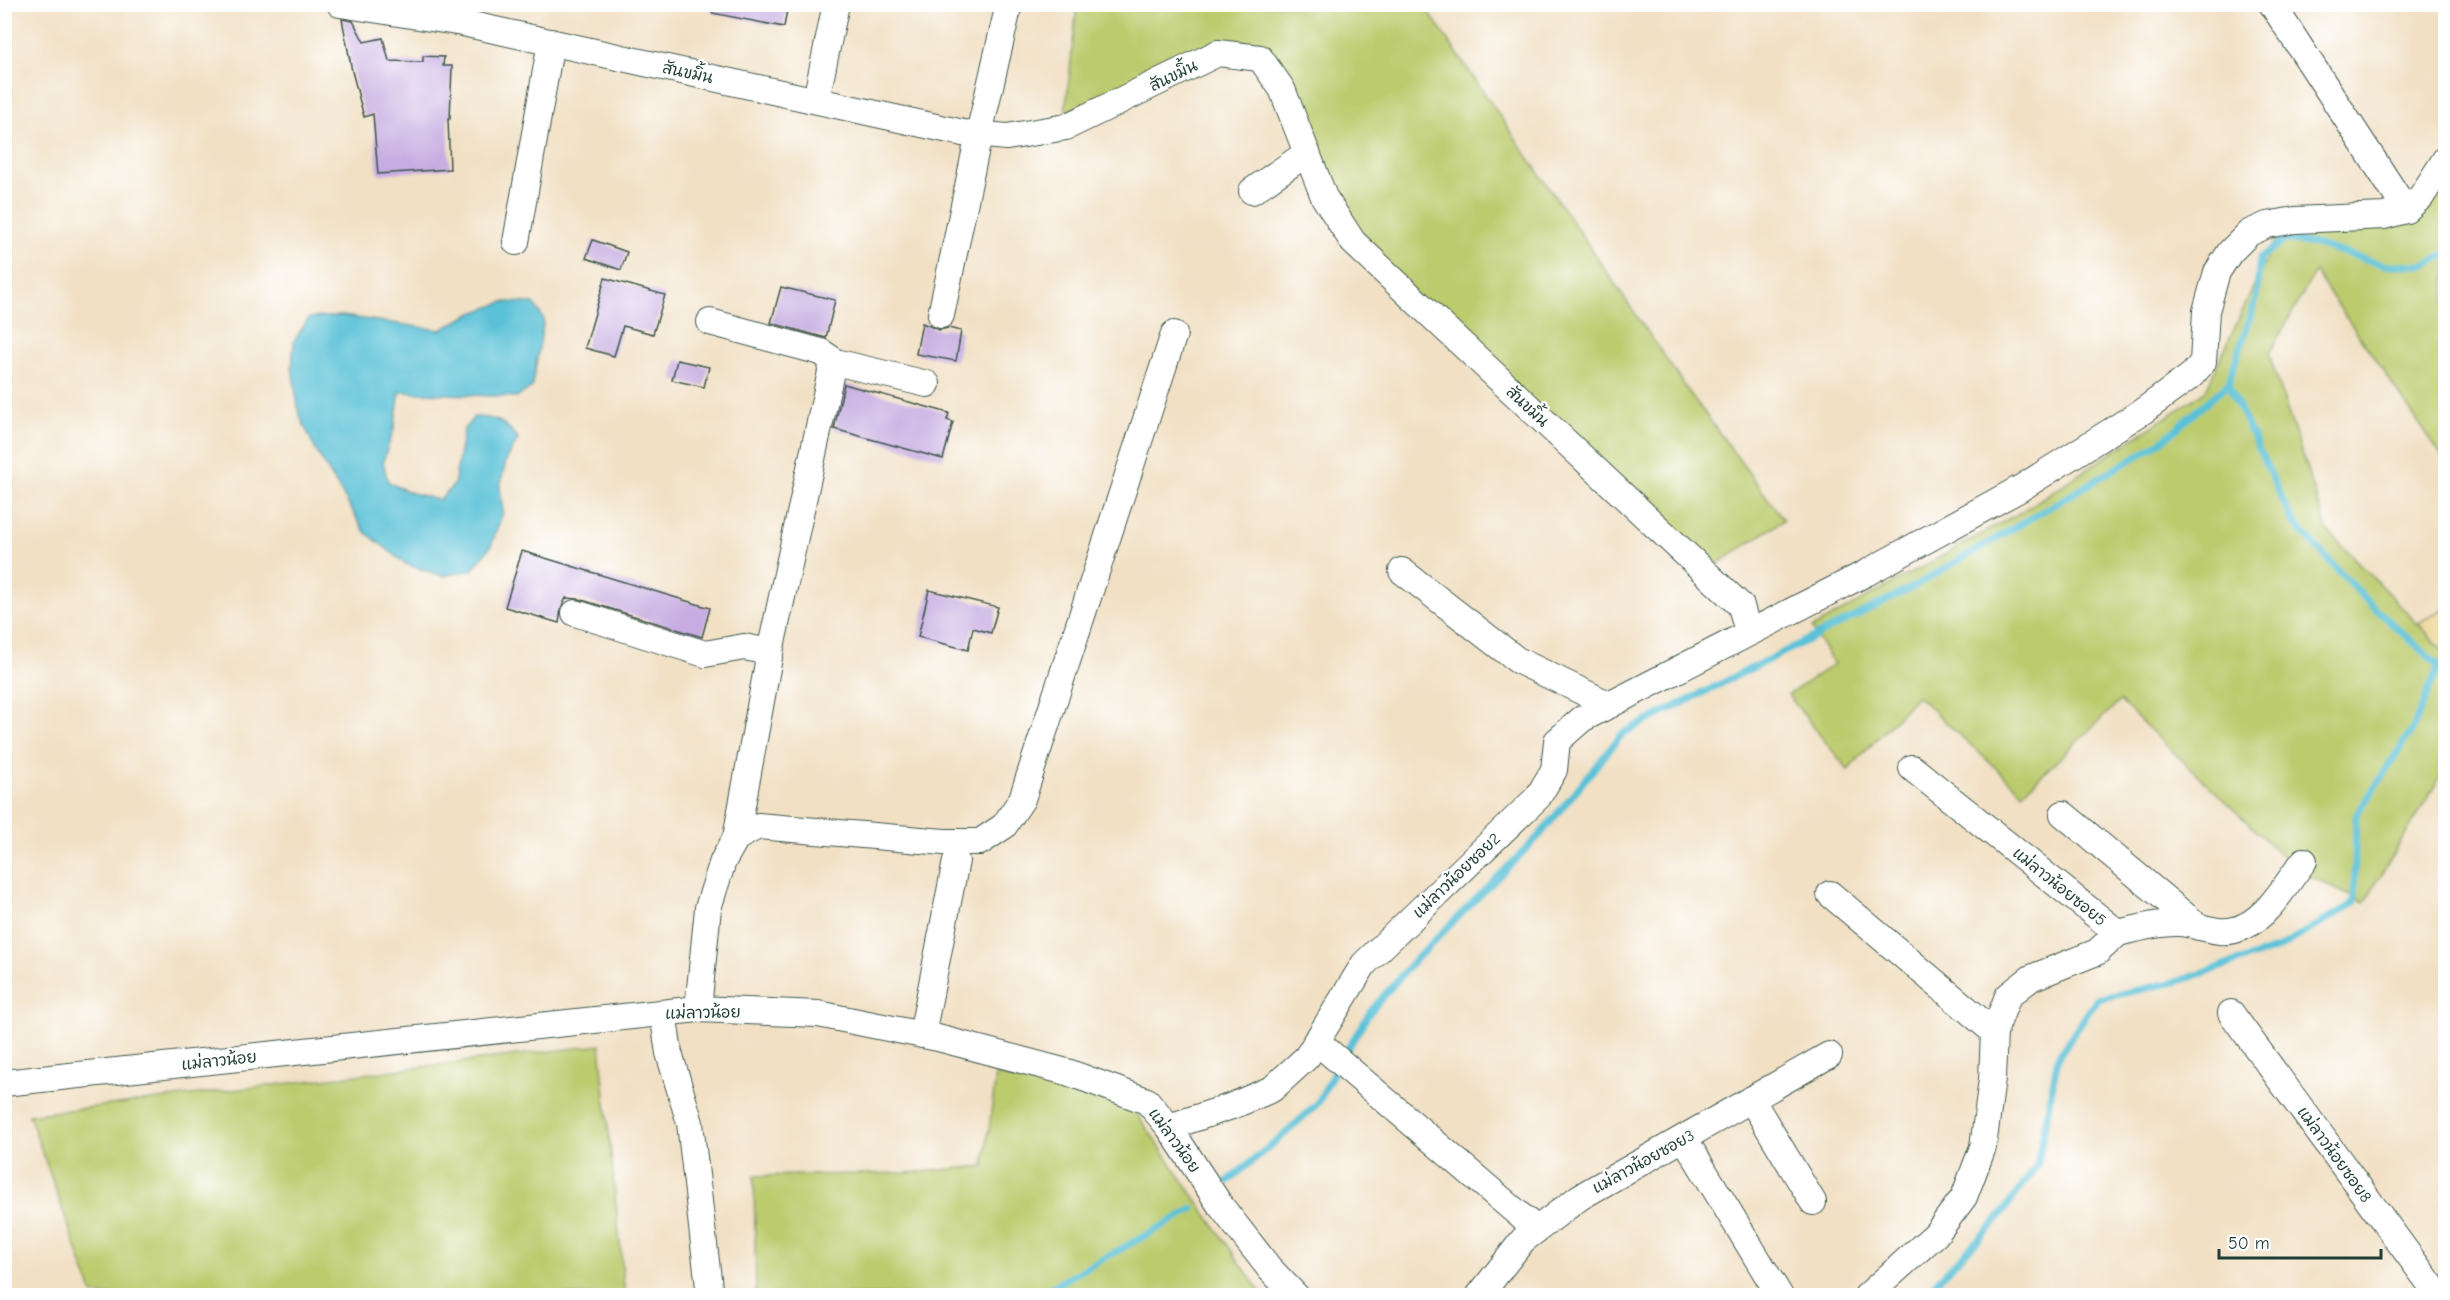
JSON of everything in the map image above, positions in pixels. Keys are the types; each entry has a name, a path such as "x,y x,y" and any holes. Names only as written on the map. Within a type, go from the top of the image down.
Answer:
{"street":[{"name":"สันขมิ้น","path":"340,4 463,23 963,133 1007,137 1066,127 1218,53 1260,58 1282,89 1324,196 1353,242 1741,606 1748,632"},
{"path":"816,100 837,4"},
{"path":"941,315 1009,4"},
{"path":"2272,4 2406,210 2421,197 2445,158"},
{"path":"516,243 552,42"},
{"path":"1252,191 1307,153"},
{"name":"แม่ลาวน้อยซอย2","path":"1169,1127 1232,1106 1272,1089 1307,1057 1364,964 1538,797 1554,770 1557,741 1582,719 1866,573 2021,488 2143,411 2192,375 2203,362 2206,311 2217,272 2230,252 2249,233 2267,225 2295,220 2384,216 2406,210"},
{"path":"698,1009 708,908 723,861 736,838 770,652 832,367 830,358 821,352 710,322"},
{"path":"736,838 758,826 944,842 980,842 1004,826 1022,799 1174,334"},
{"path":"831,361 927,384"},
{"path":"1402,572 1517,660 1610,705"},
{"path":"575,613 705,654 744,647 770,652"},
{"name":"แม่ลาวน้อยซอย5","path":"1867,1296 1936,1233 1964,1197 1983,1147 1992,1079 1994,1032 2008,996 2031,978 2097,952 2118,933 1912,768"},
{"path":"2063,814 2202,930"},
{"path":"922,1035 956,861"},
{"path":"2118,933 2165,923 2181,923 2202,930 2229,932 2246,926 2266,909 2304,861"},
{"path":"1830,894 1994,1032"},
{"name":"แม่ลาวน้อย","path":"4,1083 698,1009 818,1014 922,1035 1067,1072 1147,1101 1169,1127 1220,1205 1270,1269 1296,1296"},
{"path":"663,1013 664,1035 690,1123 710,1296"},
{"name":"แม่ลาวน้อยซอย8","path":"2231,1013 2439,1296"},
{"path":"1316,1041 1536,1229"},
{"name":"แม่ลาวน้อยซอย3","path":"1479,1296 1523,1240 1580,1197 1829,1054"},
{"path":"1751,1099 1813,1202"},
{"path":"1684,1138 1780,1296"}],"green space":[{"path":"1077,5 1424,5 1686,388 1784,520 1705,572 1353,242 1260,58 1217,53 1063,134"},
{"path":"2445,176 2445,461 2315,272 2269,354 2327,530 2445,652 2445,769 2364,903 2297,870 2120,701 2023,793 1917,696 1848,770 1788,695 1834,664 1812,628 2021,512 2205,392 2279,231 2398,225"},
{"path":"600,1045 625,1295 93,1295 29,1115"},
{"path":"996,1075 1132,1107 1264,1295 756,1295 754,1176 907,1173 984,1166"}],"sand":[{"path":"2445,608 2445,652 2418,623"}],"water":[{"path":"503,302 534,303 544,320 532,387 517,397 400,392 394,429 383,461 388,482 409,492 439,500 454,485 464,429 474,417 499,421 518,439 506,461 500,487 503,512 491,546 472,570 443,576 406,564 365,532 315,449 299,414 292,368 294,341 309,318 343,316 441,330 468,315"}],"building":[{"path":"712,4 788,4 784,27 712,13"},
{"path":"342,19 353,21 364,42 383,38 389,61 423,62 423,56 444,57 443,66 452,66 450,119 448,119 450,169 378,174 373,114 364,117"},
{"path":"593,240 627,252 621,270 586,258"},
{"path":"605,278 665,295 653,334 623,326 614,356 585,348"},
{"path":"781,287 835,300 826,338 771,323"},
{"path":"922,323 939,330 948,328 961,331 956,361 916,354"},
{"path":"677,360 709,367 704,387 672,380"},
{"path":"844,384 949,413 947,420 953,422 943,459 834,429"},
{"path":"522,551 710,608 702,637 579,599 566,598 561,609 559,623 505,607"},
{"path":"929,590 998,607 991,633 973,628 968,650 918,637"}],"waterway":[{"path":"1343,1056 1370,1012 1410,965 1539,836 1623,733 1915,586 2161,442 2228,384 2256,300 2260,258 2284,240 2315,244 2384,265 2425,265 2446,254"},
{"path":"1922,1296 1994,1224 2037,1166 2058,1057 2097,999 2179,981 2279,948 2354,903 2356,816 2412,730 2439,666 2367,601 2293,522 2228,384"},
{"path":"1228,1181 1318,1103 1337,1066"},
{"path":"1036,1296 1193,1209"}]}
